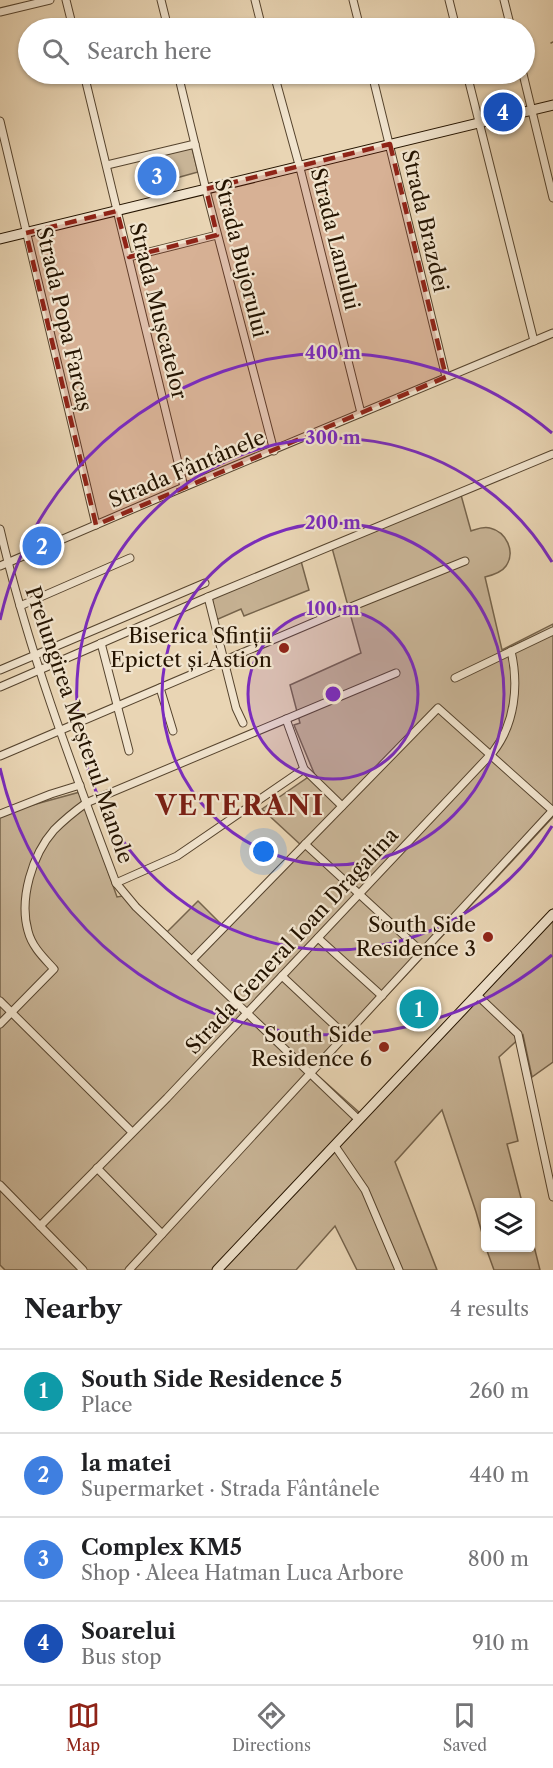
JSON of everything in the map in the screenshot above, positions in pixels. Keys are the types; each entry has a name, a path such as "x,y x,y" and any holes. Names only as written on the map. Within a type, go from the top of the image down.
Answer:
{"street":[{"path":"0,12 50,0"},
{"path":"66,0 71,18"},
{"path":"161,0 166,18"},
{"path":"255,0 260,18"},
{"path":"353,0 358,18"},
{"path":"449,0 454,18"},
{"path":"504,0 509,18"},
{"name":"Strada Mușcatelor","path":"87,84 184,487"},
{"name":"Strada Bujorului","path":"180,84 274,451"},
{"name":"Strada Lanului","path":"277,84 300,166 361,414"},
{"name":"Strada Brazdei","path":"375,84 446,377"},
{"path":"470,84 534,341"},
{"path":"526,84 553,198"},
{"path":"0,239 553,105"},
{"name":"Strada Popa Farcaș","path":"0,121 96,525"},
{"path":"107,165 195,144"},
{"path":"129,257 218,235"},
{"name":"Strada Fântânele","path":"0,566 553,333"},
{"path":"0,687 208,597 553,454"},
{"name":"Prelungirea Meșterul Manole","path":"0,529 34,655 116,883 128,899 359,1120"},
{"path":"20,606 130,558"},
{"path":"0,756 224,660 465,561"},
{"path":"0,670 205,583"},
{"path":"208,597 236,708 243,723"},
{"path":"455,678 553,631"},
{"path":"101,643 129,751"},
{"name":"Strada General Ioan Dragalina","path":"40,1226 167,1098 490,755 502,739 512,713 514,691 511,651"},
{"path":"0,1024 54,969 37,951 28,933 25,912 27,890 35,861 52,832 67,817 86,802 396,673"},
{"path":"160,688 172,731"},
{"path":"129,1270 553,810 438,708 192,960"},
{"path":"286,719 304,769 342,806"},
{"path":"116,883 177,856 304,769"},
{"path":"0,814 80,785"},
{"path":"305,844 422,952"},
{"path":"217,1270 553,914"},
{"path":"318,938 382,996"},
{"path":"282,976 345,1035"},
{"path":"477,995 518,1034 553,1197"},
{"path":"0,1001 132,1132"},
{"path":"335,1146 365,1190 399,1270"},
{"path":"97,1168 162,1234"},
{"path":"0,1185 83,1270"}],"highlighted area":[{"path":"390,144 446,377 96,525 26,233 117,211 129,257 217,235 206,189"}],"shaded area":[{"path":"192,148 198,172 169,180 163,155"},
{"path":"461,495 471,531 485,527 496,530 505,538 510,548 509,560 504,568 485,577 502,650 553,624 553,817 315,1073 360,1113 553,909 553,1062 532,1077 523,1035 499,1057 518,1141 507,1144 521,1198 481,1198 481,1230 442,1110 395,1162 437,1270 357,1270 335,1226 296,1270 5,1270 0,1265 0,817 25,807 80,792 117,897 129,895 167,932 198,901 223,926 302,846 262,809 314,773 294,725 300,723 290,685 361,653 332,548"},
{"path":"301,561 309,590 244,616 241,609 216,620 212,598"},
{"path":"535,1250 540,1270 494,1270 487,1252 535,1252"}],"place":[{"name":"Soarelui","path":"503,112"},
{"name":"Complex KM5","path":"157,176"},
{"name":"la matei","path":"42,546"},
{"name":"Biserica Sfinții Epictet și Astion","path":"284,648"},
{"name":"South Side Residence 3","path":"488,937"},
{"name":"South Side Residence 5","path":"419,1009"},
{"name":"South Side Residence 6","path":"384,1047"}],"district":[{"name":"VETERANI","path":"240,806"}]}
